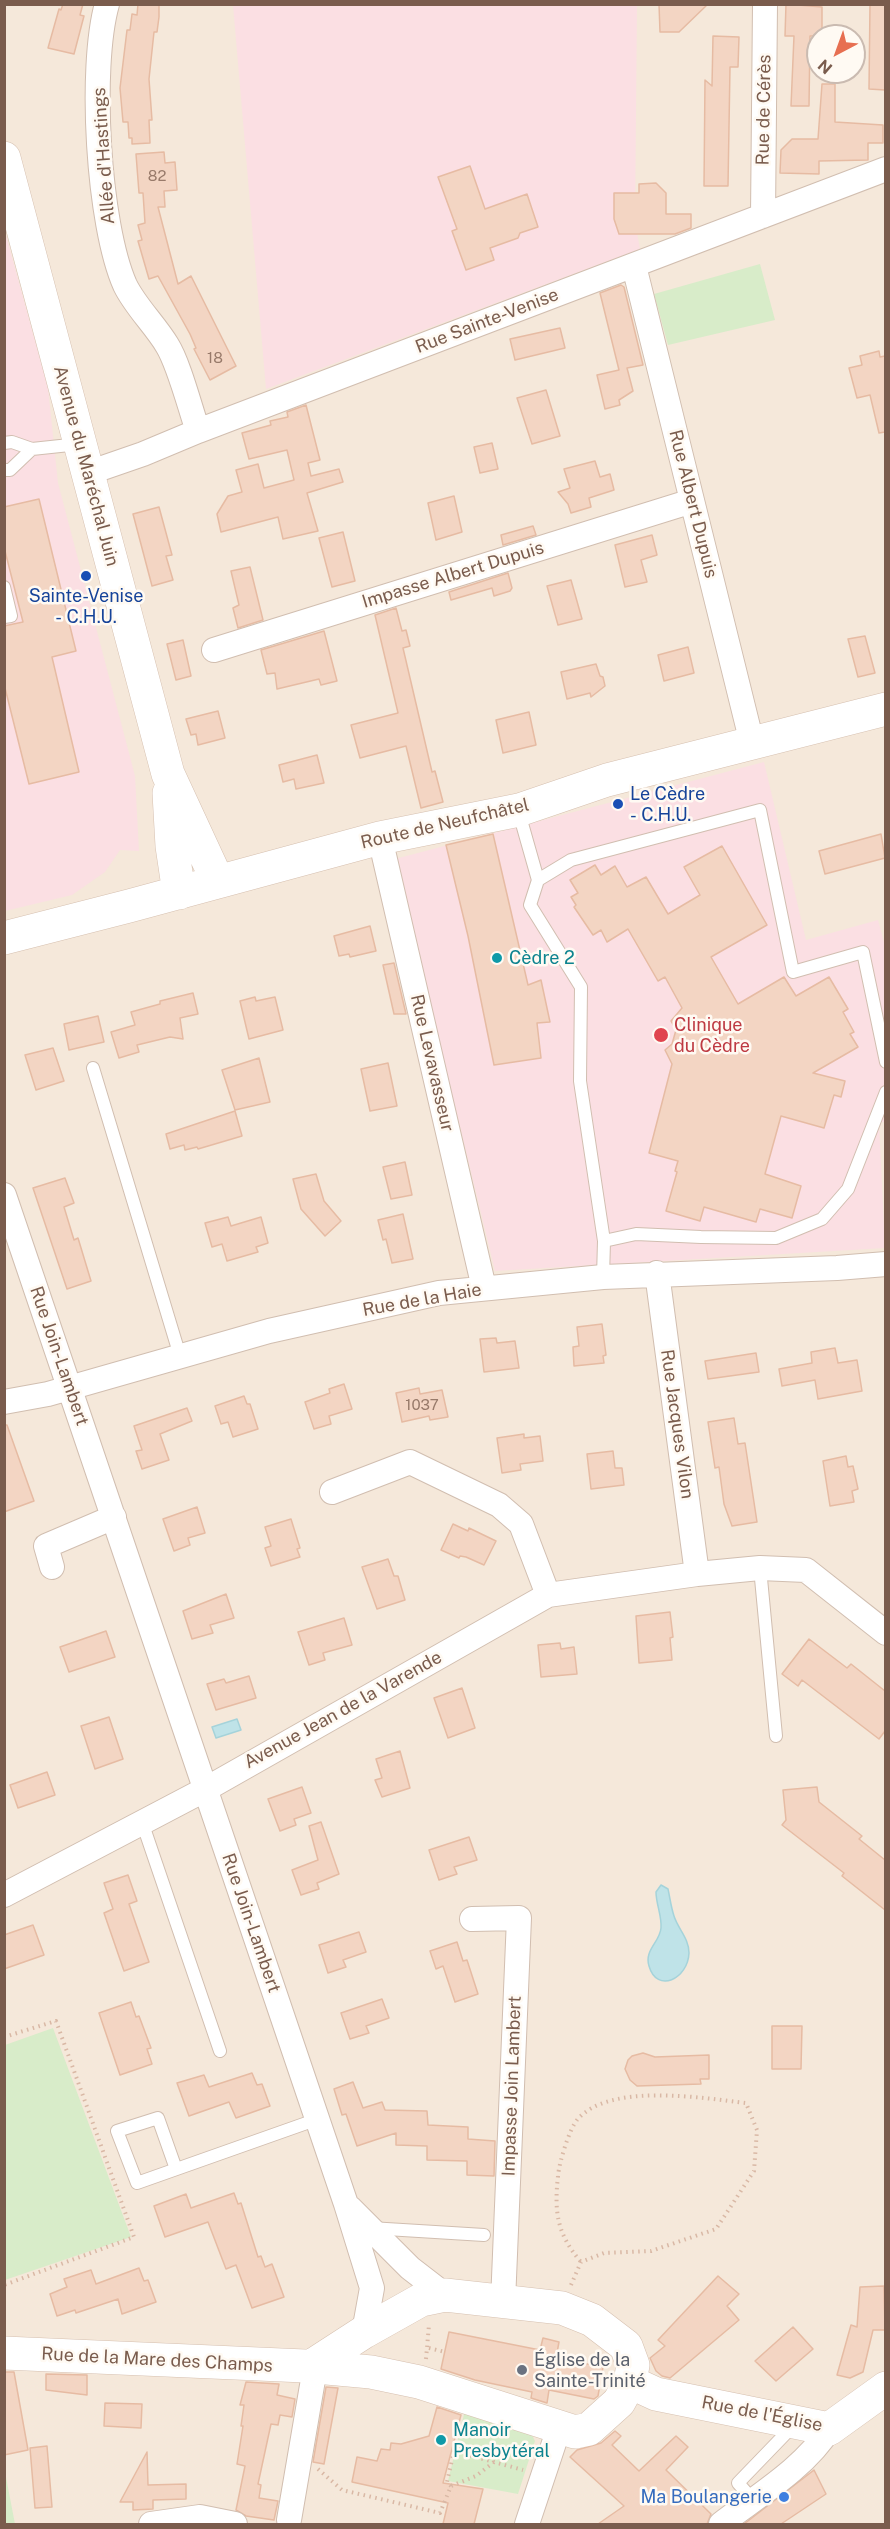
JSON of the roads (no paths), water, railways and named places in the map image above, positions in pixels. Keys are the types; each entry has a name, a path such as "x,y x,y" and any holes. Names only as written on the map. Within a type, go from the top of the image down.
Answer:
{"street":[{"name":"Allée d'Hastings","path":"107,4 99,39 98,108 103,192 110,232 125,285 169,347 198,431"},
{"name":"Rue de Cérès","path":"763,216 765,4"},
{"name":"Avenue du Maréchal Juin","path":"4,159 168,774 218,882"},
{"name":"Rue Sainte-Venise","path":"84,459 143,454 885,169"},
{"name":"Rue Albert Dupuis","path":"634,266 752,743"},
{"name":"Impasse Albert Dupuis","path":"214,650 692,501"},
{"name":"Route de Neufchâtel","path":"4,938 380,838 519,810 607,780 885,709"},
{"name":"Avenue du Maréchal Juin","path":"168,774 172,846 179,893"},
{"name":"Rue Levavasseur","path":"380,838 484,1288"},
{"name":"Rue Join-Lambert","path":"4,1195 346,2204 361,2229 372,2288 364,2332"},
{"name":"Rue de la Haie","path":"4,1402 70,1387 269,1331 439,1293 657,1273 837,1268 885,1264"},
{"name":"Rue Jacques Vilon","path":"657,1273 697,1574"},
{"path":"332,1492 410,1462 499,1505 521,1524 548,1595"},
{"path":"52,1567 46,1546 114,1517"},
{"name":"Avenue Jean de la Varende","path":"4,1895 206,1789 548,1595 697,1574 760,1568 806,1570 885,1633"},
{"name":"Impasse Join Lambert","path":"472,1919 519,1918 503,2302"},
{"path":"361,2229 410,2268 433,2298"},
{"path":"289,2520 300,2464 313,2367 364,2332 433,2298 562,2308 592,2320 626,2346 633,2365 630,2382"},
{"path":"364,2332 362,2355 371,2372"},
{"name":"Rue de la Mare des Champs","path":"4,2353 313,2367 371,2372 419,2382 575,2432 589,2429 619,2402 630,2382"},
{"name":"Rue de l'Église","path":"630,2382 656,2394 829,2429 885,2388"},
{"path":"527,2524 559,2428"},
{"path":"721,2524 801,2462 821,2442 829,2429"},
{"path":"151,2524 200,2517 235,2524"}],"lane":[{"path":"4,443 12,442 32,449 84,459"},
{"path":"4,470 10,470 32,449"},
{"path":"4,587 11,615 4,617"},
{"path":"519,810 538,880 530,905 581,987 580,1081 604,1241 603,1277"},
{"path":"538,880 570,860 760,810 793,972 863,952 885,1062"},
{"path":"93,1068 180,1356"},
{"path":"604,1241 636,1234 776,1238 822,1219 848,1189 885,1092"},
{"path":"760,1568 776,1736"},
{"path":"142,1822 220,2050"},
{"path":"176,2169 158,2118 117,2131 137,2183 318,2119"},
{"path":"361,2229 484,2235"},
{"path":"753,2500 738,2483 796,2422"}],"water":[{"path":"237,1719 241,1730 216,1738 212,1727"},
{"path":"661,1885 668,1889 674,1916 687,1943 689,1953 687,1962 678,1976 665,1981 653,1975 648,1960 661,1928 656,1892"}],"place":[{"name":"Sainte-Venise - C.H.U.","path":"86,576"},
{"name":"Le Cèdre - C.H.U.","path":"618,804"},
{"name":"Cèdre 2","path":"497,958"},
{"name":"Clinique du Cèdre","path":"661,1035"},
{"name":"Église de la Sainte-Trinité","path":"522,2370"},
{"name":"Manoir Presbytéral","path":"441,2440"},
{"name":"Ma Boulangerie","path":"784,2497"}]}
